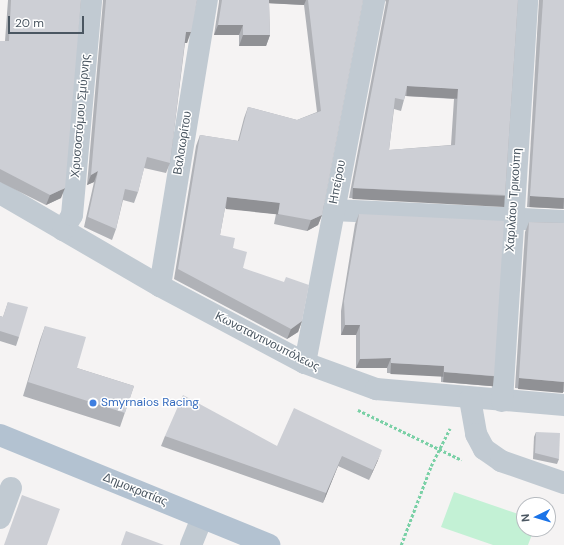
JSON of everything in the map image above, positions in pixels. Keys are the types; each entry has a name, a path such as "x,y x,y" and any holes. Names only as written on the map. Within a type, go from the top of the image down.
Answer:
{"main road":[{"name":"Δημοκρατίας","path":"0,435 269,545"}],"street":[{"name":"Χρυσοστόμου Σμύρνης","path":"63,230 72,215 91,0"},
{"name":"Βαλαωρίτου","path":"160,286 207,0"},
{"name":"Ηπείρου","path":"305,363 374,0"},
{"name":"Χαριλάου Τρικούπη","path":"502,401 512,218 527,0"},
{"name":"Κωνσταντινουπόλεως","path":"0,193 160,286 305,363 376,389 470,399 564,405"},
{"path":"333,210 564,221"},
{"path":"470,399 478,441 501,461 564,483"},
{"path":"0,518 11,488"},
{"path":"191,545 202,518"}],"path":[{"path":"401,545 449,429 474,420"}],"green space":[{"path":"454,492 516,513 516,537 531,537 528,545 493,545 441,527"}],"building":[{"path":"11,0 81,0 65,188 50,195 0,169 0,41 9,41"},
{"path":"106,0 197,0 191,32 186,32 170,163 147,157 138,192 125,189 116,229 88,217 98,171 91,175"},
{"path":"222,0 269,0 270,35 243,35 243,25 218,25"},
{"path":"308,0 363,0 322,215 311,220 278,214 280,203 227,197 220,235 235,238 233,248 247,252 243,268 284,282 286,277 309,285 302,321 291,329 178,269 200,135 239,141 248,107 297,120 321,111"},
{"path":"389,0 518,0 505,195 353,188","holes":["407,86 458,89 455,145 389,150 395,98 404,100"]},
{"path":"543,0 564,0 564,198 530,196"},
{"path":"359,214 504,221 494,376 444,372 444,366 391,363 391,358 360,359 360,325 345,325 344,301"},
{"path":"529,222 564,223 564,382 519,378"},
{"path":"8,302 28,307 19,337 0,331 0,316 3,317"},
{"path":"45,326 86,337 77,368 134,386 125,413 28,382"},
{"path":"183,395 277,446 294,408 382,450 373,470 342,456 326,493 165,436"},
{"path":"536,432 560,433 559,459 535,453"},
{"path":"22,495 60,509 47,545 4,545"},
{"path":"126,531 164,545 121,545"}],"place":[{"name":"Smyrnaios Racing","path":"93,403"}]}
